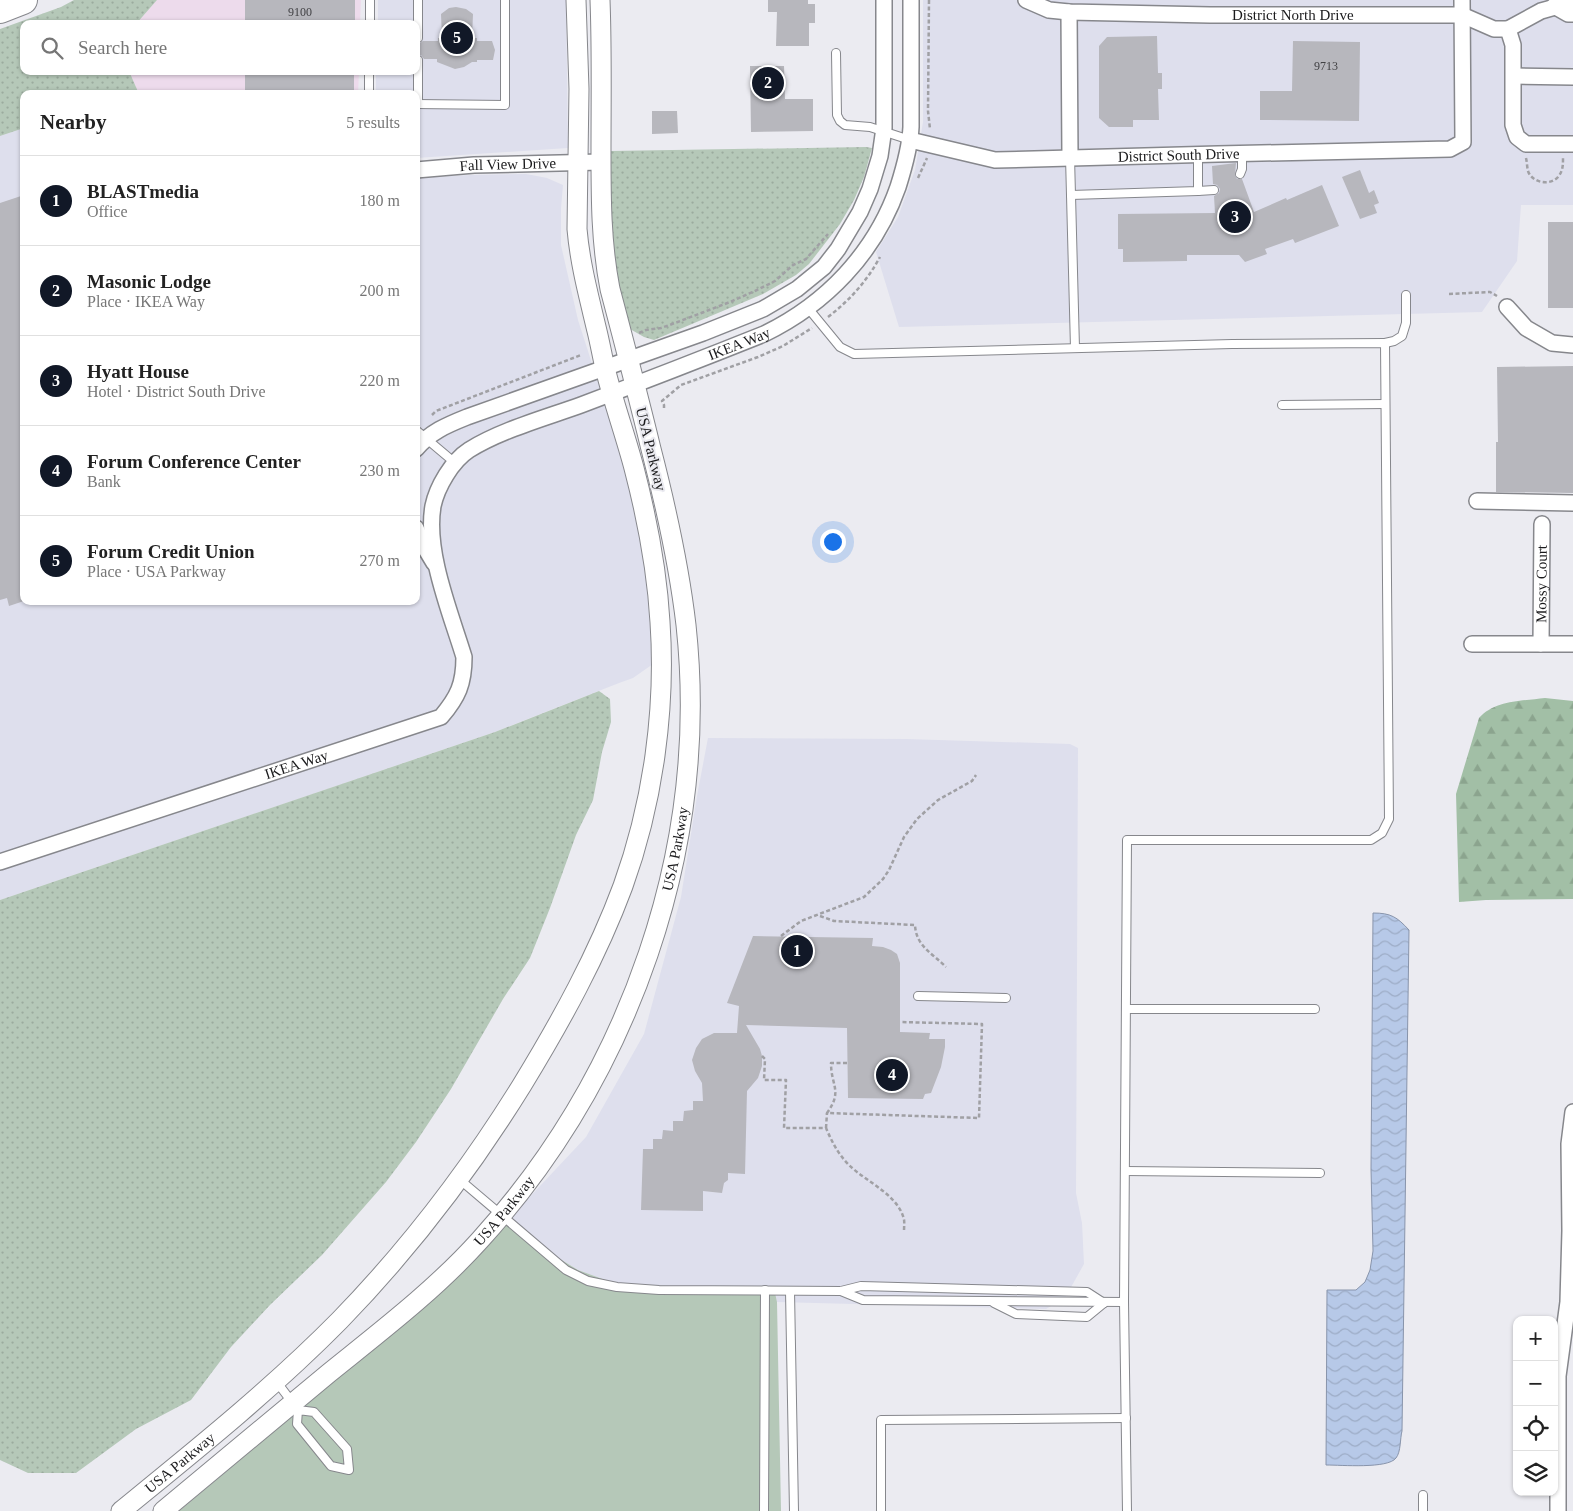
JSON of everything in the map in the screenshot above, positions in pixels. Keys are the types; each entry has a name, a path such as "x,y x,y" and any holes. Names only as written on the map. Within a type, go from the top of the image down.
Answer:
{"highway":[{"path":"0,9 23,0"}],"street":[{"name":"USA Parkway","path":"121,1511 231,1420 339,1320 377,1280 441,1204 497,1125 543,1052 596,950 624,884 640,829 650,785 661,690 660,626 658,590 641,499 605,368 579,251 577,229 579,88 576,0"},
{"name":"USA Parkway","path":"163,1511 296,1406 428,1291 477,1243 532,1177 563,1132 600,1069 621,1025 653,941 668,886 678,836 686,780 690,691 686,628 670,524 605,264 602,224 602,45 600,0"},
{"name":"IKEA Way","path":"420,439 459,420 703,333 763,309 811,278 824,266 838,249 860,212 874,178 883,143 884,0"},
{"name":"IKEA Way","path":"0,862 441,717 453,703 461,688 464,672 464,657 437,568 432,524 434,505 442,483 454,462 468,451 495,436 764,334 781,326 808,308 839,282 875,235 895,194 904,168 910,140 911,0"},
{"name":"District North Drive","path":"1026,0 1049,10 1069,12 1222,7 1462,8 1494,29 1508,29"},
{"path":"1568,148 1526,144 1517,137 1513,125 1513,45 1508,29 1541,11 1573,2"},
{"path":"1554,6 1568,14 1573,14"},
{"name":"District South Drive","path":"910,140 995,160 1450,149 1462,142 1462,8"},
{"path":"1069,12 1070,157"},
{"path":"1514,76 1573,77"},
{"name":"Fall View Drive","path":"420,170 474,165 601,162"},
{"path":"1507,307 1526,328 1552,343 1573,345"},
{"path":"1477,501 1573,503"},
{"name":"Mossy Court","path":"1540,644 1542,524"},
{"name":"IKEA Way","path":"420,538 437,568"},
{"path":"1472,644 1573,644"},
{"path":"1558,1511 1558,1376 1568,1302 1571,1231 1568,1144 1573,1112"}],"lane":[{"path":"370,0 370,20"},
{"path":"418,0 418,20"},
{"path":"420,104 505,105 505,0"},
{"path":"836,54 837,115 840,121 845,125 870,128 910,140"},
{"path":"369,75 369,90"},
{"path":"417,90 418,75"},
{"path":"1240,174 1242,169 1242,153"},
{"path":"1198,154 1198,191"},
{"path":"1070,157 1075,348"},
{"path":"1071,195 1214,190"},
{"path":"808,308 840,347 854,354 1232,344 1385,343 1402,336 1406,323 1406,295"},
{"path":"1127,1511 1124,1302 1127,840 1371,840 1382,833 1389,819 1385,343"},
{"path":"1282,404 1386,404"},
{"path":"420,439 454,462"},
{"path":"918,996 1006,998"},
{"path":"1126,1009 1316,1009"},
{"path":"1125,1171 1320,1173"},
{"path":"459,1179 566,1270 588,1281 616,1287 659,1290 841,1291 861,1286 1087,1292 1104,1303"},
{"path":"764,1511 765,1290"},
{"path":"1014,1290 1014,1302"},
{"path":"790,1291 794,1511"},
{"path":"841,1291 863,1300 1124,1302"},
{"path":"991,1301 1016,1314 1087,1317 1104,1303"},
{"path":"275,1381 296,1406 314,1412 347,1449 349,1470 331,1466 297,1424 296,1406"},
{"path":"881,1511 881,1420 1126,1418"},
{"path":"1423,1495 1423,1511"}],"path":[{"path":"929,0 928,111 930,133"},
{"path":"1526,152 1528,171 1533,178 1541,182 1551,182 1558,177 1563,168 1568,148"},
{"path":"638,333 675,323 758,290 775,281 793,265 806,259 831,229"},
{"path":"1449,294 1490,292 1498,296 1507,307"},
{"path":"431,416 436,411 581,355"},
{"path":"781,936 801,921 864,897 871,892 889,870 904,837 917,819 938,800 972,780 976,775"},
{"path":"818,915 834,921 915,925 916,934 922,946 946,967"},
{"path":"827,1114 979,1118 982,1024 900,1022"},
{"path":"762,1056 765,1059 764,1080 786,1080 784,1128 826,1128"},
{"path":"847,1063 831,1063 831,1075 836,1092 834,1104 827,1114 826,1128 840,1156 859,1174 885,1191 897,1206 903,1216 904,1231"}],"shaded area":[{"path":"157,0 361,0 360,20 140,20"},
{"path":"378,0 566,0 568,148 420,158 420,90 376,90 376,75 420,75 420,20 378,20"},
{"path":"923,0 1573,0 1573,205 1521,205 1517,261 1482,312 899,327 876,252 898,217 915,170 923,122"},
{"path":"131,75 359,75 358,90 137,90"},
{"path":"20,129 20,605 420,605 420,178 526,174 547,178 563,185 561,245 578,320 622,457 645,561 653,664 633,678 495,732 0,900 0,136"},
{"path":"708,738 906,739 1070,744 1078,748 1076,1193 1082,1223 1084,1264 1065,1298 1046,1309 777,1302 774,1288 619,1285 578,1270 547,1251 509,1219 586,1137 644,1034 681,897"}],"green space":[{"path":"74,0 157,0 140,20 25,20 61,7"},
{"path":"20,22 20,75 131,75 137,90 20,90 20,129 0,136 0,29"},
{"path":"872,148 864,177 854,200 840,224 809,264 796,275 763,294 654,340 630,329 615,273 608,219 611,151"},
{"path":"599,691 610,699 611,722 602,752 593,800 576,835 530,958 503,999 451,1089 416,1142 386,1182 322,1255 270,1305 231,1347 191,1400 136,1429 76,1473 28,1473 0,1460 0,900 495,732"},
{"path":"1545,698 1573,701 1573,899 1459,902 1456,794 1479,718 1486,712 1501,705"},
{"path":"509,1219 547,1251 578,1270 619,1285 774,1288 777,1302 781,1511 179,1511 359,1360"}],"water":[{"path":"1373,913 1393,917 1409,930 1402,1431 1399,1452 1396,1458 1391,1461 1374,1465 1326,1465 1327,1290 1356,1290 1365,1282 1370,1270 1373,1251 1371,1169"}],"building":[{"path":"245,0 355,0 355,20 245,20"},
{"path":"768,0 808,0 808,4 815,4 815,23 809,23 809,46 776,46 777,12 768,12"},
{"path":"449,8 466,9 473,14 472,38 477,38 477,41 492,41 495,50 493,60 477,60 477,62 472,62 464,67 455,69 437,62 437,59 424,59 420,55 420,43 423,41 438,41 438,38 442,38 441,14"},
{"path":"1157,36 1158,73 1162,73 1162,89 1158,89 1159,120 1133,120 1133,127 1109,127 1099,118 1099,46 1107,37"},
{"path":"1293,41 1360,42 1359,121 1260,120 1260,91 1292,91"},
{"path":"750,66 784,66 785,99 813,99 813,131 751,132"},
{"path":"245,75 354,75 354,90 245,90"},
{"path":"652,111 677,111 678,133 652,134"},
{"path":"1236,163 1235,175 1237,179 1242,179 1254,212 1322,185 1339,226 1295,243 1293,239 1265,249 1267,254 1245,262 1239,255 1187,255 1187,261 1123,262 1123,249 1118,249 1118,214 1215,213 1214,196 1219,193 1220,189 1217,185 1213,184 1212,166"},
{"path":"1360,170 1369,193 1374,190 1379,203 1374,205 1377,213 1360,219 1342,177"},
{"path":"20,196 20,602 9,606 7,598 0,600 0,203"},
{"path":"1548,222 1573,222 1573,308 1548,308"},
{"path":"1573,366 1573,493 1496,492 1496,442 1498,442 1497,367"},
{"path":"753,936 873,938 872,946 883,947 897,954 900,963 900,1032 930,1033 929,1039 945,1039 941,1067 931,1093 925,1094 923,1099 848,1098 847,1028 746,1025 760,1049 762,1066 758,1078 747,1091 745,1174 728,1173 728,1180 724,1183 722,1193 703,1191 703,1211 641,1210 643,1149 653,1149 653,1139 662,1139 663,1130 673,1131 673,1121 683,1121 684,1111 693,1110 693,1101 703,1101 702,1083 695,1071 692,1060 696,1048 702,1039 714,1033 737,1033 739,1006 727,1003"}],"place":[{"name":"Forum Credit Union","path":"457,38"},
{"name":"Masonic Lodge","path":"768,83"},
{"name":"Hyatt House","path":"1235,217"},
{"name":"BLASTmedia","path":"797,951"},
{"name":"Forum Conference Center","path":"892,1075"}]}
